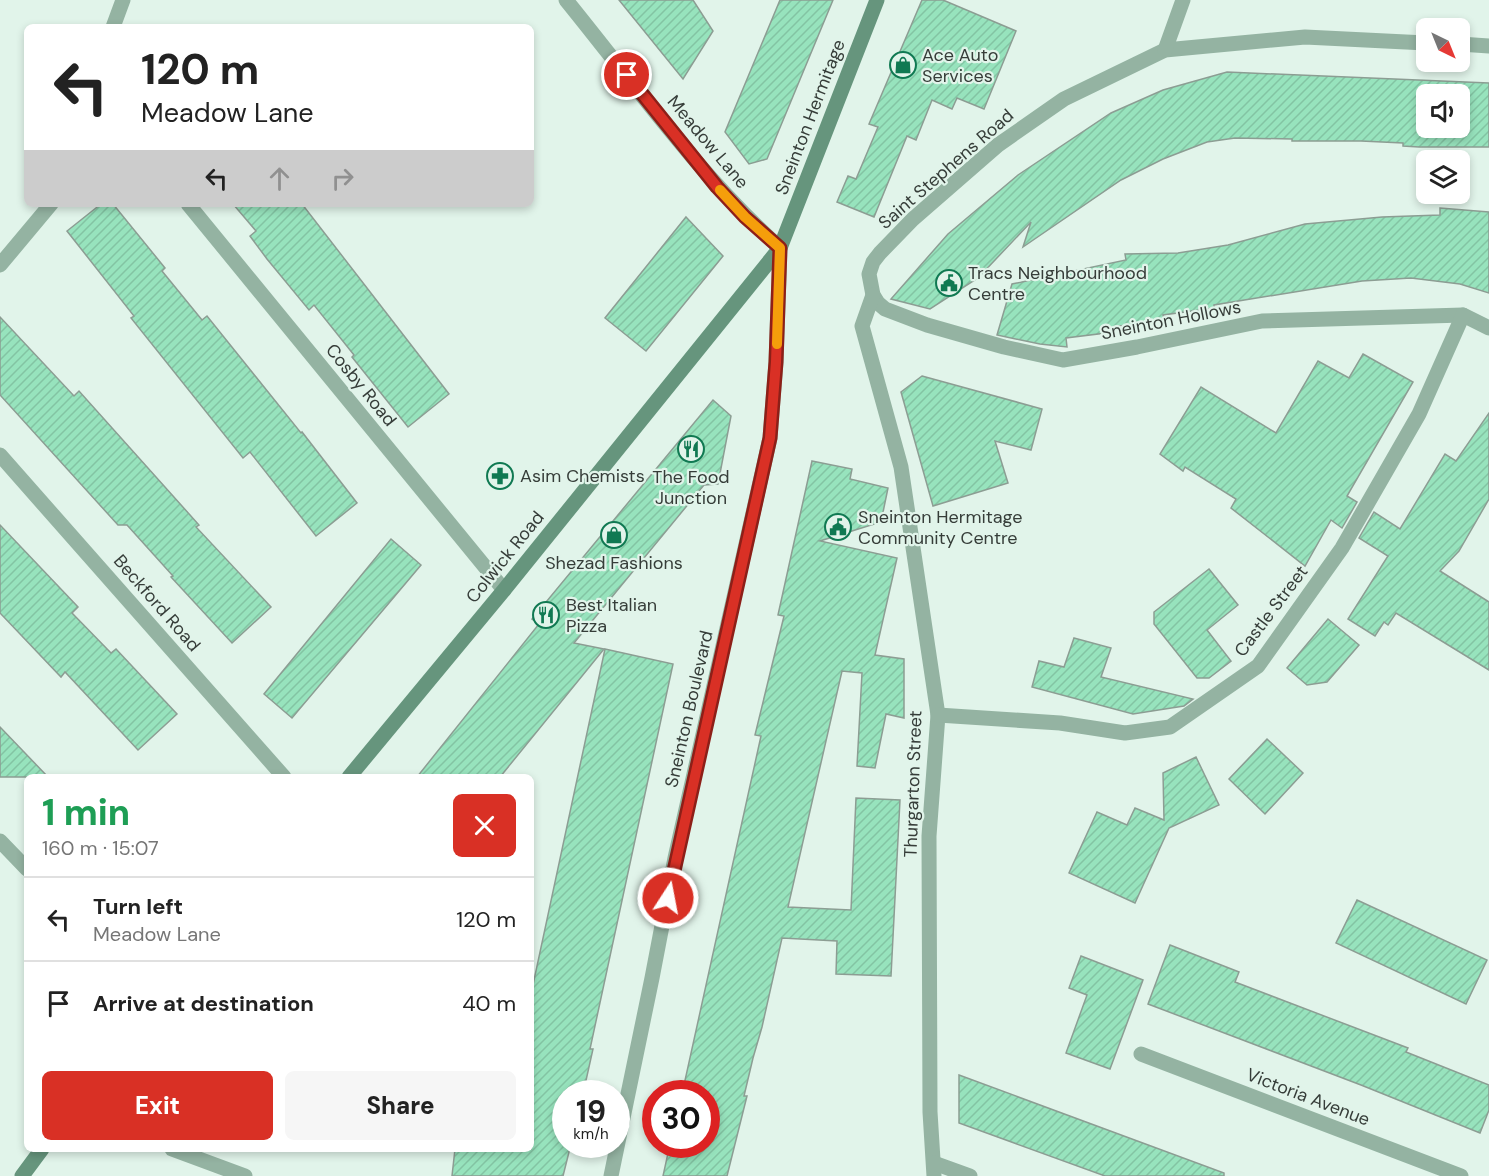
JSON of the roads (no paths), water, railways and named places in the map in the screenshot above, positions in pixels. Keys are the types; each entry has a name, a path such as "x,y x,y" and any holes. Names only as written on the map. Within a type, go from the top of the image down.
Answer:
{"street":[{"path":"114,24 123,0"},
{"name":"Meadow Lane","path":"566,0 717,187 745,217 780,248"},
{"name":"Sneinton Hermitage","path":"780,248 877,0"},
{"path":"1165,50 1183,0"},
{"name":"Saint Stephens Road","path":"873,295 869,274 880,252 998,145 1064,99 1165,50 1305,38 1416,43"},
{"path":"1470,45 1489,46"},
{"path":"0,265 48,207"},
{"name":"Cosby Road","path":"190,207 504,591"},
{"name":"Colwick Road","path":"352,774 504,591 780,248"},
{"name":"Sneinton Boulevard","path":"611,1176 675,858 770,438 776,362 780,248"},
{"name":"Sneinton Hollows","path":"873,295 885,309 927,325 1004,347 1063,360 1262,321 1462,315 1489,328"},
{"name":"Thurgarton Street","path":"873,295 862,326 901,467 938,715 929,836 930,1112 934,1169"},
{"name":"Castle Street","path":"938,715 1060,723 1125,733 1170,727 1258,666 1342,548 1419,414 1462,315"},
{"name":"Beckford Road","path":"0,455 281,774"},
{"path":"0,841 24,866"},
{"name":"Victoria Avenue","path":"1141,1054 1461,1176"},
{"path":"22,1176 40,1152"},
{"path":"180,1152 245,1176"},
{"path":"934,1169 970,1176"}],"place":[{"name":"Ace Auto Services","path":"903,65"},
{"name":"Tracs Neighbourhood Centre","path":"949,283"},
{"name":"The Food Junction","path":"691,449"},
{"name":"Asim Chemists","path":"500,476"},
{"name":"Sneinton Hermitage Community Centre","path":"838,527"},
{"name":"Shezad Fashions","path":"614,535"},
{"name":"Best Italian Pizza","path":"546,615"}]}
